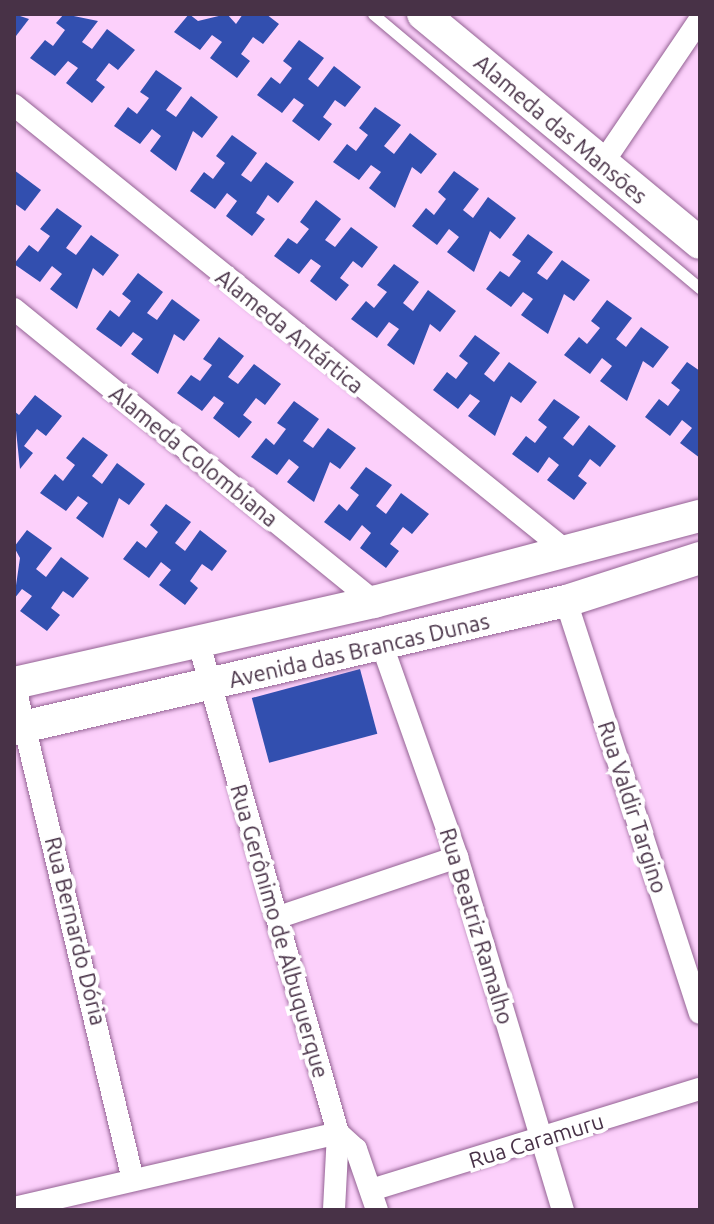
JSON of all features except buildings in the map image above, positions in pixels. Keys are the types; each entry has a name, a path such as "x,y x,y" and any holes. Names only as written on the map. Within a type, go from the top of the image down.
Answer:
{"main road":[{"name":"Alameda das Mansões","path":"423,14 700,243"},
{"name":"Avenida das Brancas Dunas","path":"14,683 199,644 374,602 570,554 700,516"},
{"name":"Avenida das Brancas Dunas","path":"21,728 566,601 700,558"}],"street":[{"path":"602,164 700,19"},
{"name":"Alameda Antártica","path":"14,105 570,554"},
{"name":"Alameda Colombiana","path":"14,309 374,602"},
{"name":"Rua Valdir Targino","path":"566,601 700,1013"},
{"name":"Rua Gerônimo de Albuquerque","path":"199,644 338,1133 356,1149 374,1200"},
{"name":"Rua Beatriz Ramalho","path":"382,645 457,857 563,1210"},
{"name":"Rua Bernardo Dória","path":"14,683 21,728 133,1180"},
{"path":"279,917 457,857"},
{"name":"Rua Caramuru","path":"374,1200 541,1139 700,1089"},
{"path":"14,1208 75,1201 133,1180 338,1133 334,1210"}],"lane":[{"path":"373,14 700,288"}]}
